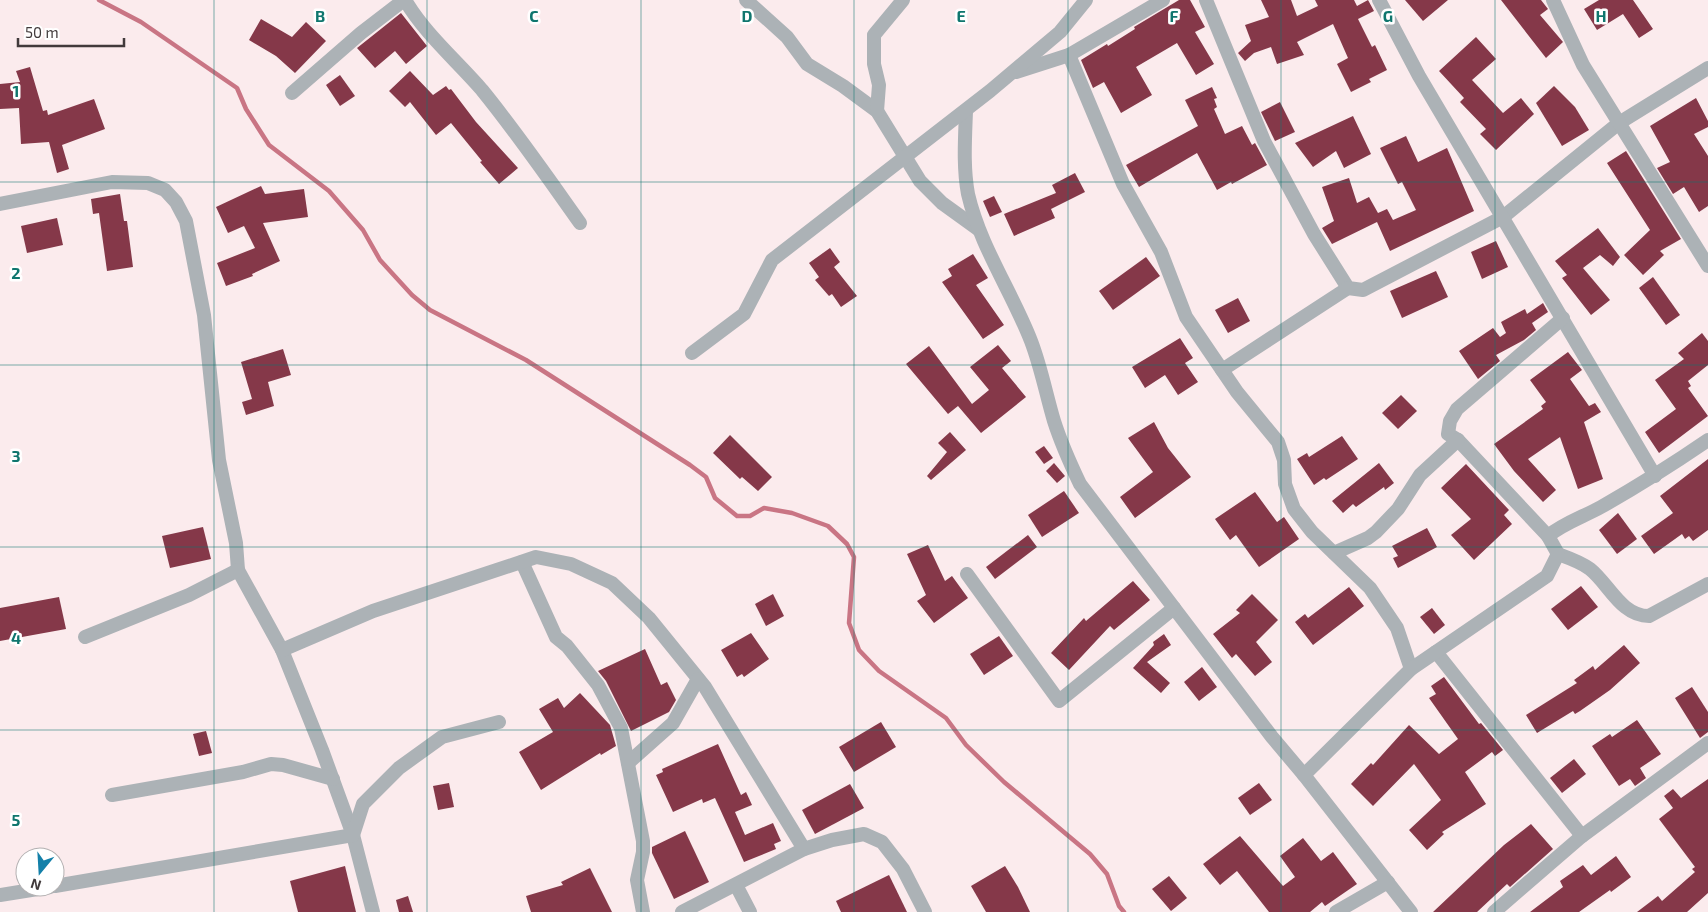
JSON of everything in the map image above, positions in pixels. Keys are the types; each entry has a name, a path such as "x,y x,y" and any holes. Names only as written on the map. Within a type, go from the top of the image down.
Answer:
{"street":[{"path":"292,93 361,32 404,0 415,17 480,89 516,133 580,223"},
{"path":"746,0 787,37 807,64 843,86 877,111 920,181 942,203 978,229"},
{"path":"877,111 878,85 874,64 874,35 902,0"},
{"path":"692,353 744,314 772,260 966,111 1060,32 1086,0"},
{"path":"1008,74 1069,55 1163,0"},
{"path":"1206,0 1264,141 1314,234 1348,288"},
{"path":"1379,0 1419,76 1655,476"},
{"path":"1553,0 1583,65 1708,266"},
{"path":"1069,55 1123,184 1161,252 1186,317 1237,392 1266,424 1278,442 1284,460 1285,484 1294,509 1334,553 1370,588 1397,628 1411,669"},
{"path":"1222,370 1348,288 1363,290 1503,217 1619,123 1708,68"},
{"path":"966,111 965,172 968,195 978,229 1031,340 1043,376 1056,428 1080,484 1272,737 1411,912"},
{"path":"0,204 112,182 148,183 164,190 176,202 186,221 204,315 219,460 236,543 238,570 282,650 333,779 353,835 373,912"},
{"path":"1563,318 1457,409 1450,421 1448,434 1458,440 1548,536 1558,554 1588,568 1630,611 1641,616 1649,616 1708,584"},
{"path":"1334,553 1368,538 1376,532 1398,509 1420,475 1458,440"},
{"path":"1548,536 1563,524 1584,517 1655,476 1708,440"},
{"path":"1304,775 1411,669 1547,576 1558,554"},
{"path":"282,650 373,611 536,557 571,564 612,583 650,618 698,678 804,849"},
{"path":"522,562 556,637 566,646 598,685 622,728 643,841 643,852 637,880 643,912"},
{"path":"85,637 189,595 238,570"},
{"path":"967,574 1059,701 1174,608"},
{"path":"1436,652 1582,836"},
{"path":"628,763 673,723 698,678"},
{"path":"353,835 363,804 399,768 442,737 499,722"},
{"path":"1494,912 1582,836 1708,743"},
{"path":"112,795 243,772 271,764 283,765 333,779"},
{"path":"682,912 804,849 832,840 864,834 882,842 903,869 925,912"},
{"path":"65,884 353,835"},
{"path":"1336,912 1388,882"},
{"path":"736,885 750,912"},
{"path":"0,895 15,893"}],"building":[{"path":"1179,0 1190,0 1205,27 1195,32 1214,64 1196,75 1177,43 1136,67 1152,95 1121,113 1104,82 1093,88 1081,60 1107,44 1108,46 1135,29 1134,27"},
{"path":"1261,0 1291,0 1297,16 1318,6 1315,0 1354,0 1357,6 1368,0 1374,11 1358,19 1372,47 1375,45 1387,70 1369,79 1371,82 1351,92 1337,64 1348,58 1333,24 1297,42 1304,55 1277,64 1271,47 1254,53 1245,61 1238,53 1251,41 1245,25 1269,17"},
{"path":"1405,0 1448,0 1423,21"},
{"path":"1501,0 1541,0 1548,9 1540,15 1563,42 1546,58"},
{"path":"1599,0 1633,0 1653,29 1639,38 1623,14 1597,30 1584,9"},
{"path":"401,13 427,46 406,64 395,51 375,68 357,48"},
{"path":"261,19 292,37 306,22 326,41 295,73 276,56 249,40"},
{"path":"1476,37 1496,59 1472,80 1503,113 1521,98 1534,114 1496,150 1480,134 1486,129 1460,102 1464,98 1439,71"},
{"path":"30,67 43,111 47,110 48,115 94,99 105,129 62,145 69,169 57,173 49,142 21,144 19,108 0,109 0,84 20,82 16,71"},
{"path":"410,71 433,95 446,86 449,90 451,89 476,122 518,168 499,184 451,123 436,135 410,102 405,107 389,91"},
{"path":"340,75 355,96 340,106 326,85"},
{"path":"1554,86 1575,107 1589,130 1562,146 1536,103"},
{"path":"1212,87 1217,98 1214,99 1217,107 1214,109 1225,134 1242,126 1252,145 1255,143 1267,165 1217,190 1197,153 1139,187 1126,165 1198,126 1185,100"},
{"path":"1696,98 1708,121 1708,127 1694,134 1708,156 1708,206 1699,212 1684,187 1673,194 1657,168 1670,162 1650,126"},
{"path":"1280,102 1295,132 1275,141 1261,112"},
{"path":"1353,116 1371,154 1344,168 1336,151 1313,167 1295,143"},
{"path":"1406,136 1418,162 1447,148 1474,211 1390,251 1377,222 1332,244 1322,228 1334,221 1322,187 1349,178 1357,203 1369,197 1378,213 1387,209 1393,220 1416,210 1402,182 1398,184 1380,148"},
{"path":"1626,151 1681,239 1660,251 1664,255 1643,275 1624,255 1650,230 1607,163"},
{"path":"1075,173 1085,192 1051,209 1055,218 1014,236 1004,214 1056,193 1052,185"},
{"path":"261,186 265,194 304,189 308,217 263,223 280,261 252,274 253,276 226,286 217,263 255,248 244,226 228,233 216,207"},
{"path":"120,194 124,221 127,221 133,267 107,271 99,213 93,214 91,199"},
{"path":"994,196 1002,212 990,217 983,201"},
{"path":"57,218 63,245 27,253 21,226"},
{"path":"1598,228 1620,257 1613,266 1600,255 1583,268 1610,300 1591,315 1562,278 1567,275 1555,261"},
{"path":"1496,241 1508,267 1482,279 1471,252"},
{"path":"830,248 840,262 834,267 857,296 841,307 832,294 829,296 815,280 819,277 809,263"},
{"path":"973,254 988,278 976,285 1004,325 983,339 942,282 952,276 948,269"},
{"path":"1146,257 1160,276 1113,310 1099,291"},
{"path":"1436,271 1448,297 1402,318 1390,291"},
{"path":"1653,277 1680,315 1666,325 1639,288"},
{"path":"1238,298 1250,321 1228,333 1215,310"},
{"path":"1543,303 1548,312 1532,323 1536,330 1524,340 1496,355 1500,361 1478,379 1459,351 1493,328 1500,337 1506,333 1501,322 1525,309 1527,314"},
{"path":"1702,333 1708,341 1708,365 1688,381 1691,386 1688,388 1708,416 1659,453 1645,432 1676,409 1655,380 1684,359 1678,353"},
{"path":"1180,338 1193,358 1185,363 1198,382 1178,395 1165,375 1145,388 1132,367"},
{"path":"998,345 1011,361 1002,368 1026,397 981,433 958,406 948,414 906,364 929,346 972,404 989,390 970,367"},
{"path":"283,349 291,375 268,382 274,406 246,415 242,402 252,399 241,362"},
{"path":"1568,352 1582,370 1570,379 1589,406 1595,403 1601,412 1584,422 1603,479 1578,489 1560,437 1528,459 1556,490 1543,502 1514,471 1494,444 1543,409 1541,406 1546,402 1530,380"},
{"path":"1401,395 1417,411 1398,429 1382,413"},
{"path":"1154,422 1168,448 1191,477 1135,518 1120,497 1153,472 1128,438"},
{"path":"950,432 966,450 931,480 927,476 947,452 938,443"},
{"path":"730,435 772,477 758,491 742,477 740,479 713,453"},
{"path":"1342,436 1358,459 1326,480 1324,478 1314,485 1297,459 1307,453 1309,457"},
{"path":"1044,446 1053,458 1044,464 1035,452"},
{"path":"1708,459 1708,530 1693,541 1689,536 1685,539 1682,534 1654,554 1641,536 1673,513 1660,496"},
{"path":"1054,463 1065,476 1057,483 1046,471"},
{"path":"1379,463 1394,483 1385,490 1384,487 1356,507 1353,504 1343,513 1332,501"},
{"path":"1466,464 1509,510 1504,515 1512,524 1474,560 1451,535 1471,519 1441,488"},
{"path":"1064,491 1079,513 1042,537 1028,515"},
{"path":"1255,492 1277,522 1284,517 1299,539 1259,567 1236,535 1230,540 1215,519"},
{"path":"1618,513 1637,539 1617,554 1599,530"},
{"path":"203,527 211,559 170,568 162,536"},
{"path":"1427,528 1437,547 1398,568 1393,558 1398,556 1392,546"},
{"path":"1028,535 1037,547 995,579 986,567"},
{"path":"928,545 945,581 952,576 968,598 934,623 917,601 926,595 907,554"},
{"path":"1133,581 1150,600 1114,630 1110,626 1069,670 1051,653 1084,618 1086,621"},
{"path":"1581,586 1598,607 1568,630 1551,609"},
{"path":"1349,587 1364,606 1313,645 1295,622 1305,614 1308,618"},
{"path":"773,594 784,616 766,626 755,604"},
{"path":"1252,594 1278,620 1256,642 1272,662 1255,676 1236,654 1232,658 1213,634 1240,613 1236,610"},
{"path":"59,597 66,629 0,641 0,608"},
{"path":"1432,608 1445,625 1434,634 1420,617"},
{"path":"751,633 769,659 744,677 742,674 737,677 721,650"},
{"path":"1164,634 1171,645 1147,662 1170,683 1161,693 1133,668 1154,645 1153,642"},
{"path":"999,636 1013,656 984,675 970,654"},
{"path":"1624,645 1640,663 1610,690 1580,711 1575,714 1573,711 1537,733 1526,715 1577,683 1574,680 1593,666 1595,670"},
{"path":"645,649 661,685 667,682 676,700 669,712 631,731 606,681 598,671"},
{"path":"1202,667 1217,687 1199,701 1184,682"},
{"path":"1444,677 1479,724 1481,723 1503,750 1495,756 1492,752 1465,772 1486,804 1442,832 1444,834 1427,850 1409,830 1441,800 1414,764 1373,806 1351,784 1371,763 1373,765 1409,725 1439,754 1458,739 1429,698 1436,694 1431,686"},
{"path":"1692,687 1708,712 1708,732 1700,738 1675,698"},
{"path":"580,693 610,725 616,746 601,755 600,753 541,790 519,752 553,732 539,709 558,698 564,708"},
{"path":"1637,720 1661,754 1640,768 1646,778 1635,786 1630,779 1619,786 1592,746 1610,734 1612,737"},
{"path":"881,722 896,747 854,772 839,747"},
{"path":"206,731 212,753 199,756 193,734"},
{"path":"718,744 741,795 746,792 752,805 735,812 745,835 773,823 781,841 774,844 776,849 744,862 715,798 703,803 702,799 673,812 656,775 663,772 662,769"},
{"path":"1574,759 1586,774 1562,793 1550,778"},
{"path":"1708,779 1708,893 1687,912 1637,912 1658,896 1662,901 1695,872 1692,869 1695,867 1659,819 1673,808 1664,796 1673,789 1681,798"},
{"path":"449,783 454,807 438,810 433,786"},
{"path":"1259,783 1272,800 1250,815 1238,798"},
{"path":"850,784 864,808 815,834 802,810"},
{"path":"1531,824 1553,849 1510,887 1507,884 1477,912 1433,912 1504,845"},
{"path":"685,831 709,882 674,899 652,853 652,847"},
{"path":"1240,836 1283,886 1295,877 1280,856 1303,838 1321,861 1333,852 1357,884 1325,906 1322,902 1310,912 1269,912 1237,871 1220,885 1203,864"},
{"path":"1616,856 1631,877 1611,892 1610,890 1579,912 1530,912 1563,887 1560,881 1583,865 1591,875"},
{"path":"345,866 356,912 298,912 290,881"},
{"path":"1005,866 1030,912 986,912 971,886"},
{"path":"590,868 612,912 531,912 526,896 563,885 561,882"},
{"path":"889,875 907,912 841,912 836,901"},
{"path":"1169,876 1187,898 1171,911 1152,889"},
{"path":"408,896 413,912 399,912 396,900"}],"waterway":[{"path":"99,0 141,22 237,88 246,109 269,145 329,191 363,230 380,260 412,295 430,310 526,360 690,465 706,477 715,498 737,516 750,516 764,508 792,513 828,526 847,544 854,557 849,623 859,650 879,671 946,718 966,745 1004,782 1090,854 1107,874 1119,906 1124,912"}]}
